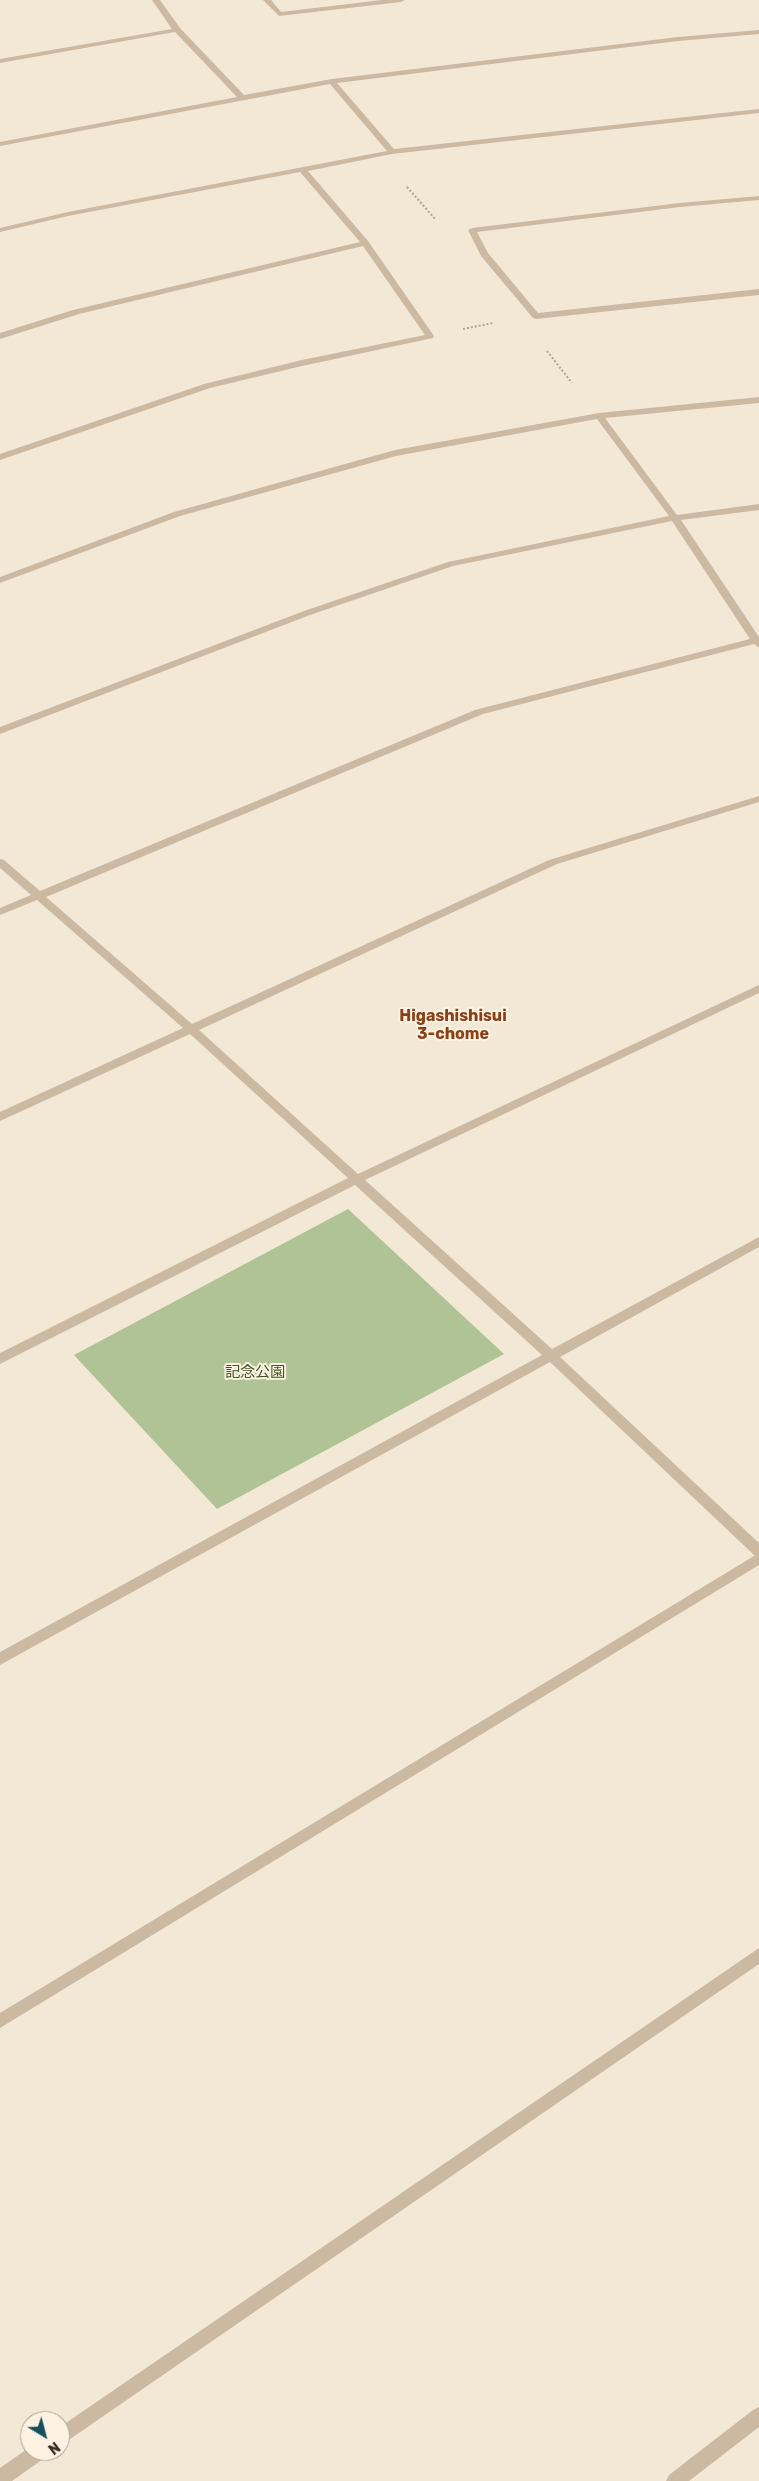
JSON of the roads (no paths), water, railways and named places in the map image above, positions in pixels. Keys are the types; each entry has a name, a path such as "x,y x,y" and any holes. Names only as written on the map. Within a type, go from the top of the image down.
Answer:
{"street":[{"path":"156,0 177,30 242,98"},
{"path":"267,0 280,14 401,0"},
{"path":"0,61 177,30"},
{"path":"0,144 332,81 678,39 759,32"},
{"path":"332,81 392,152"},
{"path":"0,230 68,214 392,152 759,111"},
{"path":"0,456 207,386 302,363 430,336 365,243 303,170"},
{"path":"759,198 680,204 472,230 484,254 536,316 759,292"},
{"path":"0,336 76,312 365,243"},
{"path":"0,580 177,514 395,453 599,416 759,400"},
{"path":"0,912 479,712 758,642 675,518 599,416"},
{"path":"0,731 307,613 451,564 675,518 759,508"},
{"path":"0,1117 553,862 759,799"},
{"path":"0,862 37,897 190,1028 355,1180 551,1356 759,1552"},
{"path":"0,1359 355,1180 759,990"},
{"path":"0,1659 759,1241"},
{"path":"0,2021 759,1558"},
{"path":"70,2430 759,1955"},
{"path":"675,2481 759,2416"},
{"path":"0,2478 25,2461"}],"district":[{"name":"Higashishisui 3-chome","path":"453,1025"}],"park label":[{"name":"記念公園","path":"255,1373"}]}
